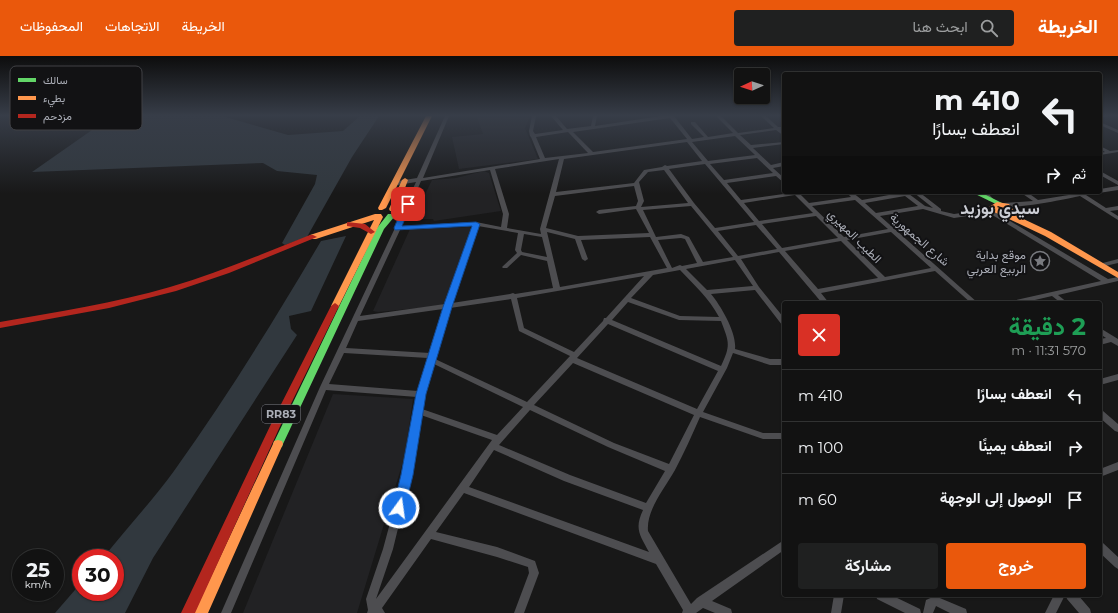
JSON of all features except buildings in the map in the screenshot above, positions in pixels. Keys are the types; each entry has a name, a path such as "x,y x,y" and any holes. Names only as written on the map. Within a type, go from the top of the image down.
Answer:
{"main road":[{"name":"RR83","path":"201,613 288,423 381,228 392,212 400,181 417,142"},
{"name":"RR83","path":"188,613 277,422 370,232 422,142"},
{"path":"976,194 1118,275"},
{"path":"0,326 120,302 179,287 380,213 392,212"},
{"path":"348,225 364,227 370,232"}],"street":[{"path":"226,613 324,387 398,228 435,142"},
{"path":"535,142 543,160"},
{"path":"580,142 591,153"},
{"path":"400,181 591,153 682,142"},
{"path":"691,142 706,163 824,301"},
{"path":"744,142 782,179"},
{"path":"750,148 782,143"},
{"path":"1102,148 1109,152"},
{"path":"1102,154 1118,151"},
{"path":"554,194 635,184 644,171 758,156"},
{"path":"557,289 543,233 562,158"},
{"path":"769,167 782,164"},
{"path":"666,167 692,204 737,258 757,288 782,320"},
{"path":"492,168 506,214 504,228"},
{"path":"722,182 776,174"},
{"path":"1102,174 1118,183"},
{"path":"635,184 641,201 639,208 670,269"},
{"path":"1102,191 1118,188"},
{"path":"740,202 789,194"},
{"name":"الطيب المهيري","path":"796,194 883,279"},
{"name":"شارع الجمهورية","path":"852,194 973,301"},
{"path":"808,206 900,194"},
{"path":"908,194 923,207 944,214 958,216 1086,194"},
{"path":"919,194 944,214"},
{"path":"986,194 1000,208 1106,281"},
{"path":"1026,194 1038,202"},
{"path":"1065,194 1069,197"},
{"path":"1081,195 1118,218"},
{"path":"599,212 692,204"},
{"path":"876,215 923,207"},
{"path":"1106,210 1118,208"},
{"path":"713,230 817,214"},
{"path":"398,228 476,224 520,232 543,233 578,238 682,236 687,238 701,264"},
{"path":"476,224 447,307 421,394 407,475 399,508 371,598 371,605 375,612 495,443 606,320 650,274"},
{"path":"355,319 447,307 513,295 650,274 680,267 892,230"},
{"path":"520,232 518,250 520,253"},
{"path":"578,238 585,259"},
{"path":"520,253 550,260"},
{"path":"505,267 520,253"},
{"path":"1101,265 1118,261"},
{"path":"680,267 714,300 724,319 731,341 731,350 671,469 648,508 642,524 643,532 688,612 782,545"},
{"path":"816,292 936,269"},
{"path":"1021,301 1118,279"},
{"path":"706,292 757,288"},
{"path":"1053,294 1062,301"},
{"path":"513,295 522,330 573,357 698,413 763,436 782,436"},
{"path":"626,299 679,318 724,319"},
{"path":"606,320 722,370"},
{"path":"1102,331 1115,341"},
{"path":"1102,342 1115,341"},
{"path":"341,350 432,358 611,445 671,469"},
{"path":"731,350 770,362 782,362"},
{"path":"1102,382 1117,379"},
{"path":"324,387 421,394"},
{"path":"418,411 495,443 567,478 648,508"},
{"path":"1102,415 1118,429"},
{"path":"1102,472 1118,466"},
{"path":"462,488 659,560"},
{"path":"429,534 497,552 532,564 534,573 519,613"},
{"path":"1102,547 1114,555 1118,564"},
{"path":"836,613 839,597"},
{"path":"885,597 916,613"},
{"path":"1050,613 1059,597"},
{"path":"1072,597 1086,613"},
{"path":"928,613 930,604 935,601 962,613"},
{"path":"701,602 727,613"}],"shaded area":[{"path":"75,142 362,142 307,237 285,245 282,243 315,184 317,175 277,171 263,163 32,172"},
{"path":"453,142 531,142 538,159 459,169"},
{"path":"484,171 489,173 501,211 434,221 433,219 413,219 432,180 456,178"},
{"path":"472,228 447,301 440,306 378,312 373,311 410,229"},
{"path":"346,236 311,311 289,316 291,329 297,335 153,558 125,613 55,613 72,593 72,601 124,601 124,549 110,549 166,482 194,443 250,358 321,241"},
{"path":"333,394 413,399 405,455 357,613 243,613"}],"traffic: fast":[{"path":"978,194 1000,204"},
{"path":"278,444 381,228 391,216"}],"traffic: slow":[{"path":"382,208 416,142"},
{"path":"393,209 405,180"},
{"path":"997,204 1006,206 1010,211 1003,212 997,210 993,207 997,204"},
{"path":"1003,212 1048,234 1118,275"},
{"path":"313,237 378,216"},
{"path":"335,306 379,217"},
{"path":"201,613 278,444"}],"traffic: jam":[{"path":"350,224 362,226 371,232"},
{"path":"0,325 152,295 209,277 313,237"},
{"path":"188,613 277,422 335,306"}],"place":[{"name":"موقع بداية الربيع العربي","path":"1040,261"}],"district":[{"name":"سيدي بوزيد","path":"1000,208"}],"route":[{"path":"399,508 407,475 421,394 447,307 476,224 398,228 408,204"}]}
